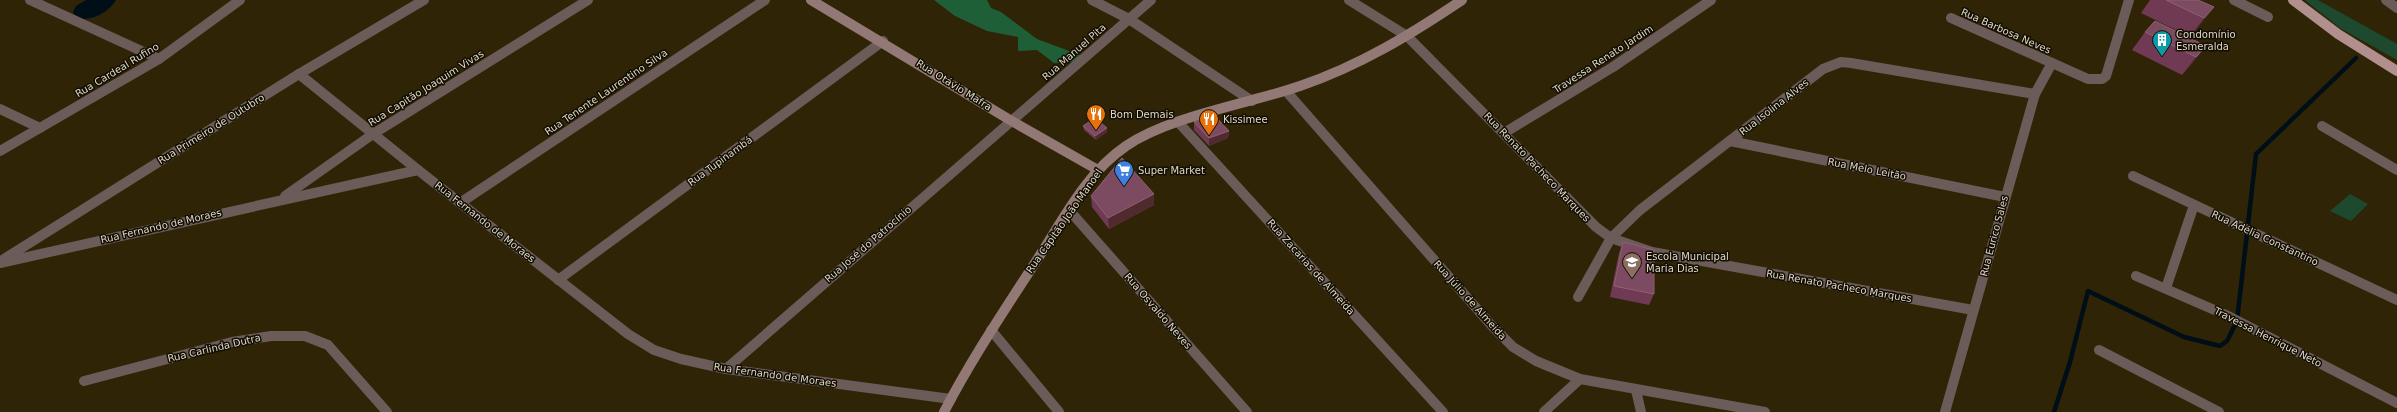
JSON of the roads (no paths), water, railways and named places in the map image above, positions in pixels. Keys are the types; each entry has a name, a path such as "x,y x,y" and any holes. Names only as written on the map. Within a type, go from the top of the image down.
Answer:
{"main road":[{"name":"Rua Otávio Mafra","path":"811,0 883,41 1010,120 1098,170"},
{"name":"Rua Capitão João Manoel","path":"944,412 991,330 1069,210 1098,170 1127,145 1179,123 1286,91 1349,68 1407,36 1462,0"},
{"path":"2294,0 2338,34 2397,71"}],"street":[{"path":"30,0 159,59"},
{"name":"Rua Cardeal Rufino","path":"0,151 159,59 240,0"},
{"name":"Rua Primeiro de Outubro","path":"0,262 299,74 424,0"},
{"name":"Rua Capitão Joaquim Vivas","path":"280,200 373,134 588,0"},
{"name":"Rua Tenente Laurentino Silva","path":"460,203 765,0"},
{"path":"1092,0 1129,19 1252,101"},
{"name":"Rua Manuel Pita","path":"1010,120 1151,0"},
{"name":"Rua Renato Pacheco Marques","path":"1349,0 1407,36 1504,133 1580,213 1611,238 1652,252 1973,310"},
{"name":"Travessa Renato Jardim","path":"1504,133 1613,68 1711,0"},
{"path":"2234,0 2268,17"},
{"path":"2386,0 2397,8"},
{"name":"Rua Barbosa Neves","path":"1951,18 2088,79 2102,79 2106,76 2125,1"},
{"name":"Rua Tupinambá","path":"558,280 883,41"},
{"name":"Rua Isolina Alves","path":"1578,297 1611,238 1640,210 1823,70 1841,62 2035,94"},
{"name":"Rua Eurico Sales","path":"1945,412 2035,94 2052,64"},
{"path":"299,74 418,170"},
{"name":"Rua Júlio de Almeida","path":"1286,91 1492,326 1513,347 1536,361 1580,379 1765,412"},
{"path":"0,109 40,128"},
{"name":"Rua José do Patrocínio","path":"726,369 1010,120"},
{"name":"Rua Zacarias de Almeida","path":"1179,123 1443,412"},
{"path":"2322,126 2397,170"},
{"name":"Rua Melo Leitão","path":"1730,141 2005,197"},
{"name":"Rua Fernando de Moraes","path":"0,262 418,170 628,334 654,350 681,359 726,369 951,399"},
{"name":"Rua Adélia Constantino","path":"2133,176 2397,300"},
{"path":"2166,288 2194,205"},
{"name":"Rua Osvaldo Neves","path":"1069,210 1247,412"},
{"name":"Travessa Henrique Neto","path":"2136,276 2249,326 2397,403"},
{"path":"991,330 1059,412"},
{"name":"Rua Carlinda Dutra","path":"84,381 232,342 271,336 305,336 328,345 387,412"},
{"path":"2099,350 2219,412"},
{"path":"1544,412 1580,379"},
{"path":"1636,390 1641,412"}],"waterway":[{"path":"85,12 104,0"},
{"path":"2054,412 2070,362 2088,291 2184,337 2220,346 2227,341 2237,321 2256,154 2356,58"}],"place":[{"name":"Condomínio Esmeralda","path":"2162,57"},
{"name":"Bom Demais","path":"1096,131"},
{"name":"Kissimee","path":"1209,136"},
{"name":"Super Market","path":"1124,187"},
{"name":"Escola Municipal Maria Dias","path":"1632,279"}]}
